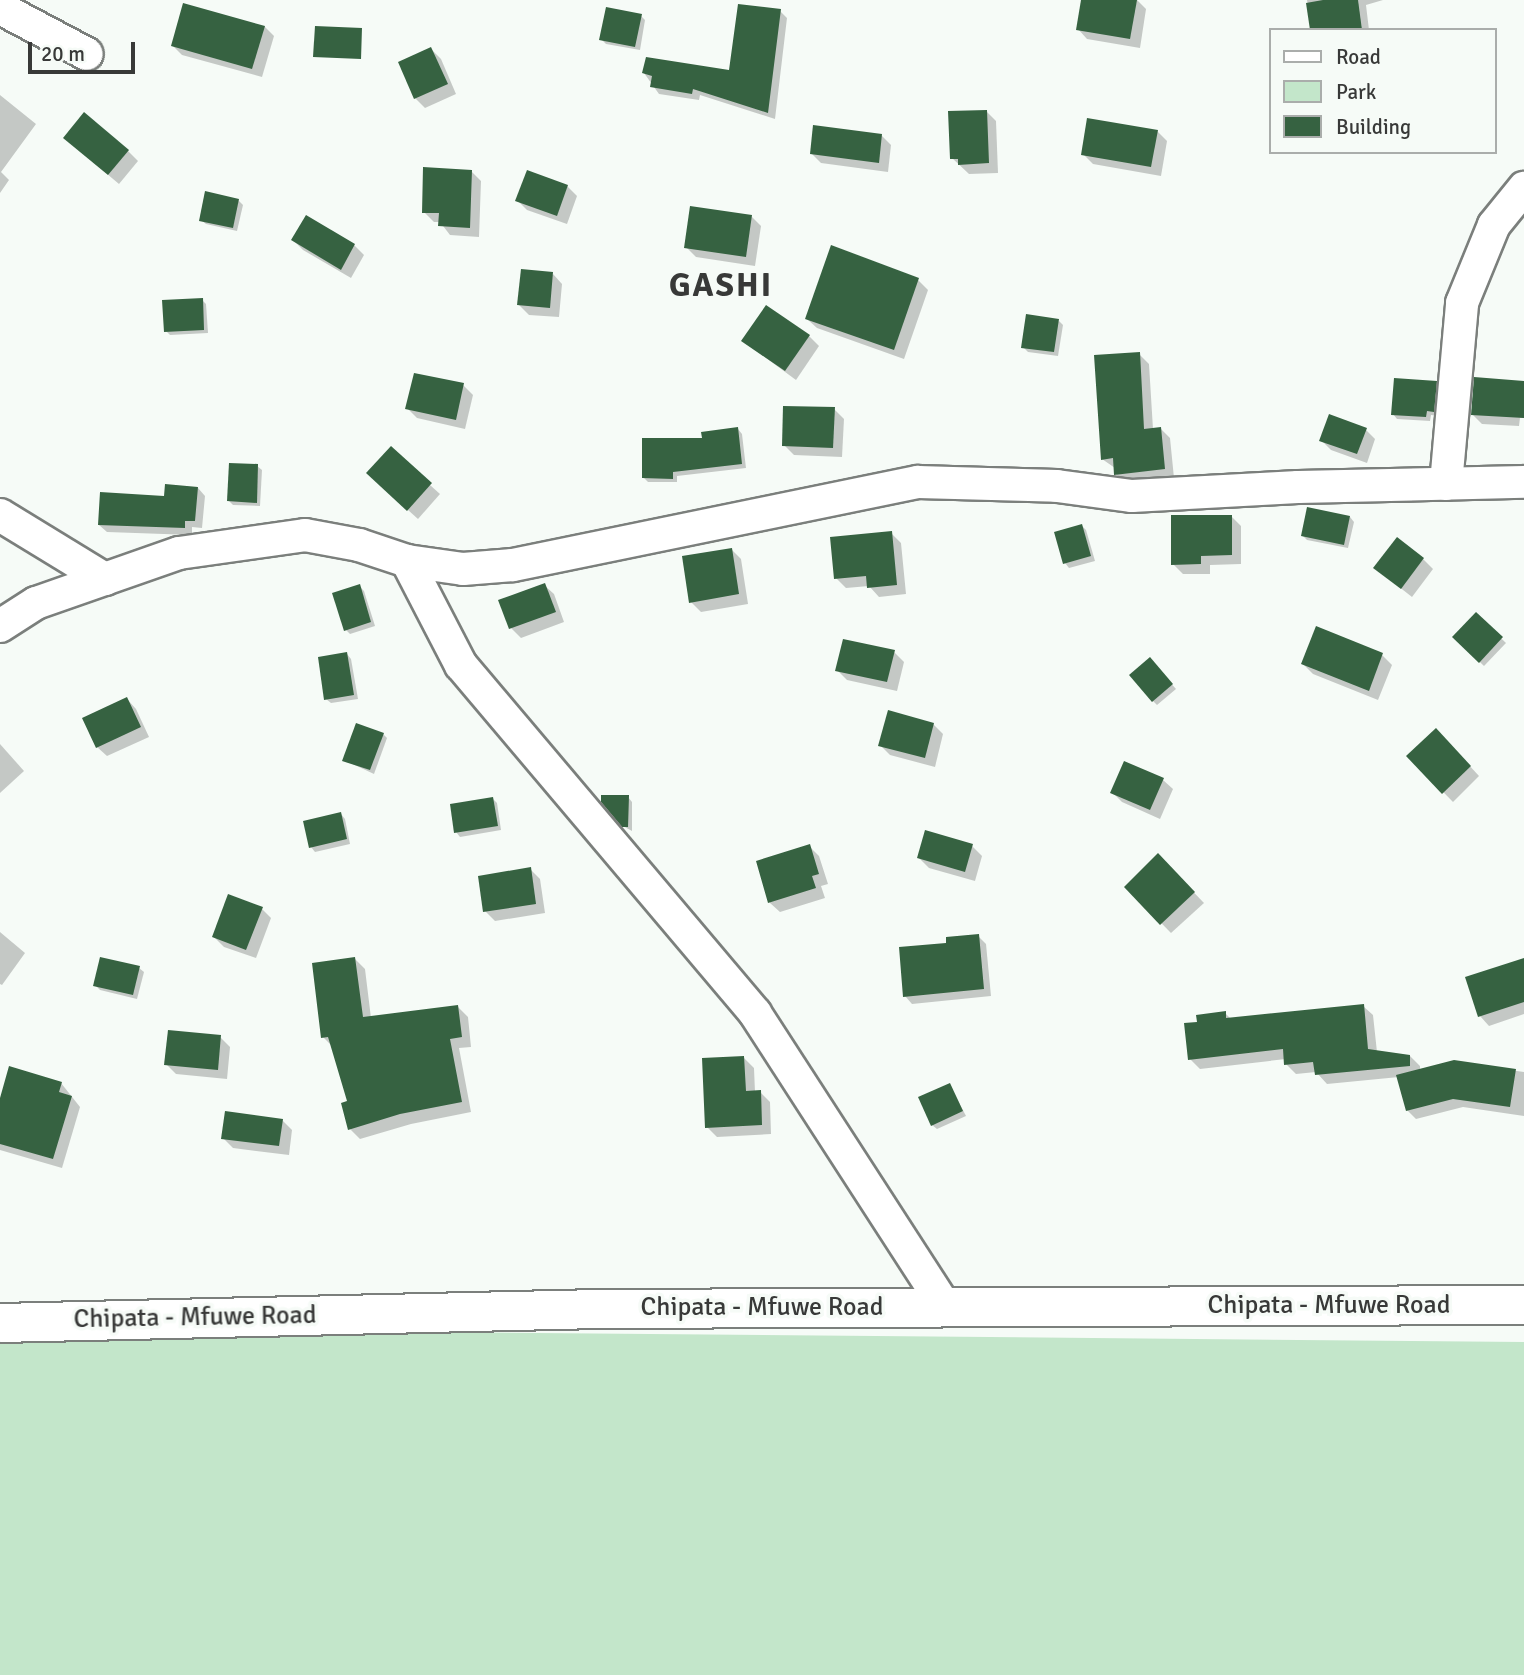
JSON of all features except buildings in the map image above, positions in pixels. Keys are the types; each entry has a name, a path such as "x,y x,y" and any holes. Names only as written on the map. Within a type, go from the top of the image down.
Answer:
{"main road":[{"name":"Chipata - Mfuwe Road","path":"0,1323 599,1309 1524,1306"}],"street":[{"path":"0,8 87,54"},
{"path":"1446,484 1462,303 1494,225 1524,188"},
{"path":"0,626 36,603 179,553 305,535 359,545 407,561 463,569 513,565 918,482 1057,486 1132,496 1298,487 1524,482"},
{"path":"0,515 105,579"},
{"path":"407,561 461,664 755,1013 945,1307"}],"green space":[{"path":"0,1328 1524,1342 1524,1675 0,1675"}],"district":[{"name":"GASHI","path":"721,286"}]}
